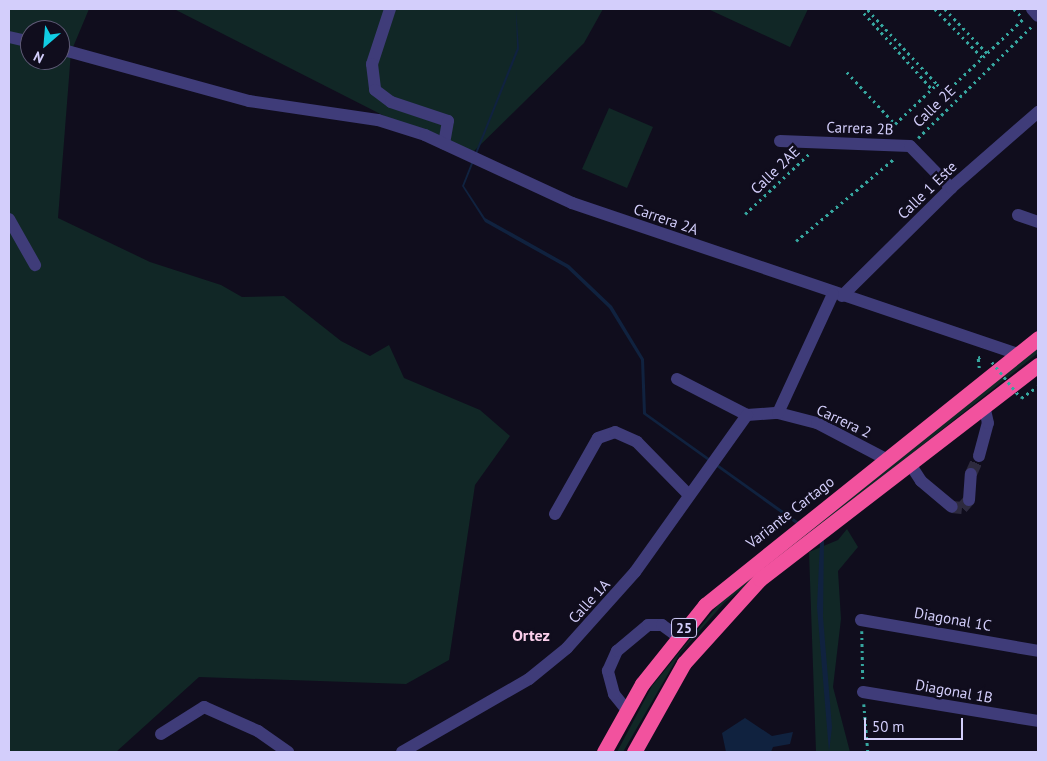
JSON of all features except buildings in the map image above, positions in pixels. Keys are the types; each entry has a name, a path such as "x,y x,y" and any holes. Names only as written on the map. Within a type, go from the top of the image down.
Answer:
{"highway":[{"name":"Variante Cartago","path":"604,752 626,709 677,636 734,579 1038,338"},
{"name":"25","path":"634,752 668,686 701,641 760,579 1038,365"}],"street":[{"path":"390,9 372,64 375,90 391,102 448,121 450,147"},
{"name":"Carrera 2A","path":"70,52 249,101 307,108 378,120 450,147 483,164 572,203 838,295 1018,354"},
{"name":"Calle 1 Este","path":"838,295 951,188 1038,112"},
{"name":"Carrera 2B","path":"780,141 910,146 951,188"},
{"path":"1018,215 1038,222"},
{"path":"9,219 35,265"},
{"path":"778,413 838,295"},
{"path":"677,379 747,415"},
{"path":"979,456 988,423 984,406"},
{"name":"Carrera 2","path":"747,415 778,413 817,423 886,459"},
{"name":"Calle 1A","path":"406,751 529,679 567,648 635,572 688,494 747,415"},
{"path":"555,514 598,438 615,432 637,442 688,494"},
{"path":"910,464 921,481 952,507"},
{"path":"969,500 971,474"},
{"name":"Diagonal 1C","path":"862,620 1038,651"},
{"path":"626,709 614,694 608,671 616,651 648,625 662,625 677,636"},
{"name":"Diagonal 1B","path":"863,692 1038,721"},
{"path":"161,734 204,707 258,730 288,752"}],"path":[{"path":"937,84 932,89 864,14 868,9 946,93 987,53 1035,14"},
{"path":"935,9 983,58"},
{"path":"945,9 987,53"},
{"name":"Calle 2E","path":"796,241 910,146 1035,14"},
{"name":"Carrera 2B","path":"847,72 895,124 932,89"},
{"name":"Calle 2AE","path":"745,214 821,142"},
{"path":"992,362 1021,398 1038,386"}],"green space":[{"path":"9,9 89,9 71,52 70,65 70,20 20,20 20,70 70,70 58,218 150,262 221,285 242,297 284,296 341,341 370,356 389,345 404,378 480,410 510,436 475,485 449,660 406,684 199,677 116,752 9,752"},
{"path":"174,9 603,9 584,43 467,158"},
{"path":"708,9 808,9 790,47"},
{"path":"609,108 653,127 627,188 582,169"},
{"path":"1038,348 1038,353 724,603 680,653 623,752 617,752 652,686 722,600"},
{"path":"847,529 858,547 838,571 841,619 833,687 850,752 816,752 809,552 838,540"}],"water":[{"path":"516,9 519,49 464,186 485,218 569,265 612,306 644,359 646,413 824,540 823,617 832,727 829,752 817,607 820,541 643,414 641,360 609,308 567,268 485,222 462,186 517,48"},
{"path":"745,718 772,736 793,732 790,744 773,747 771,752 726,752 722,733"}],"tunnel":[{"path":"971,474 979,456"},
{"path":"952,507 962,508 969,500"}],"district":[{"name":"Ortez","path":"531,635"}]}
